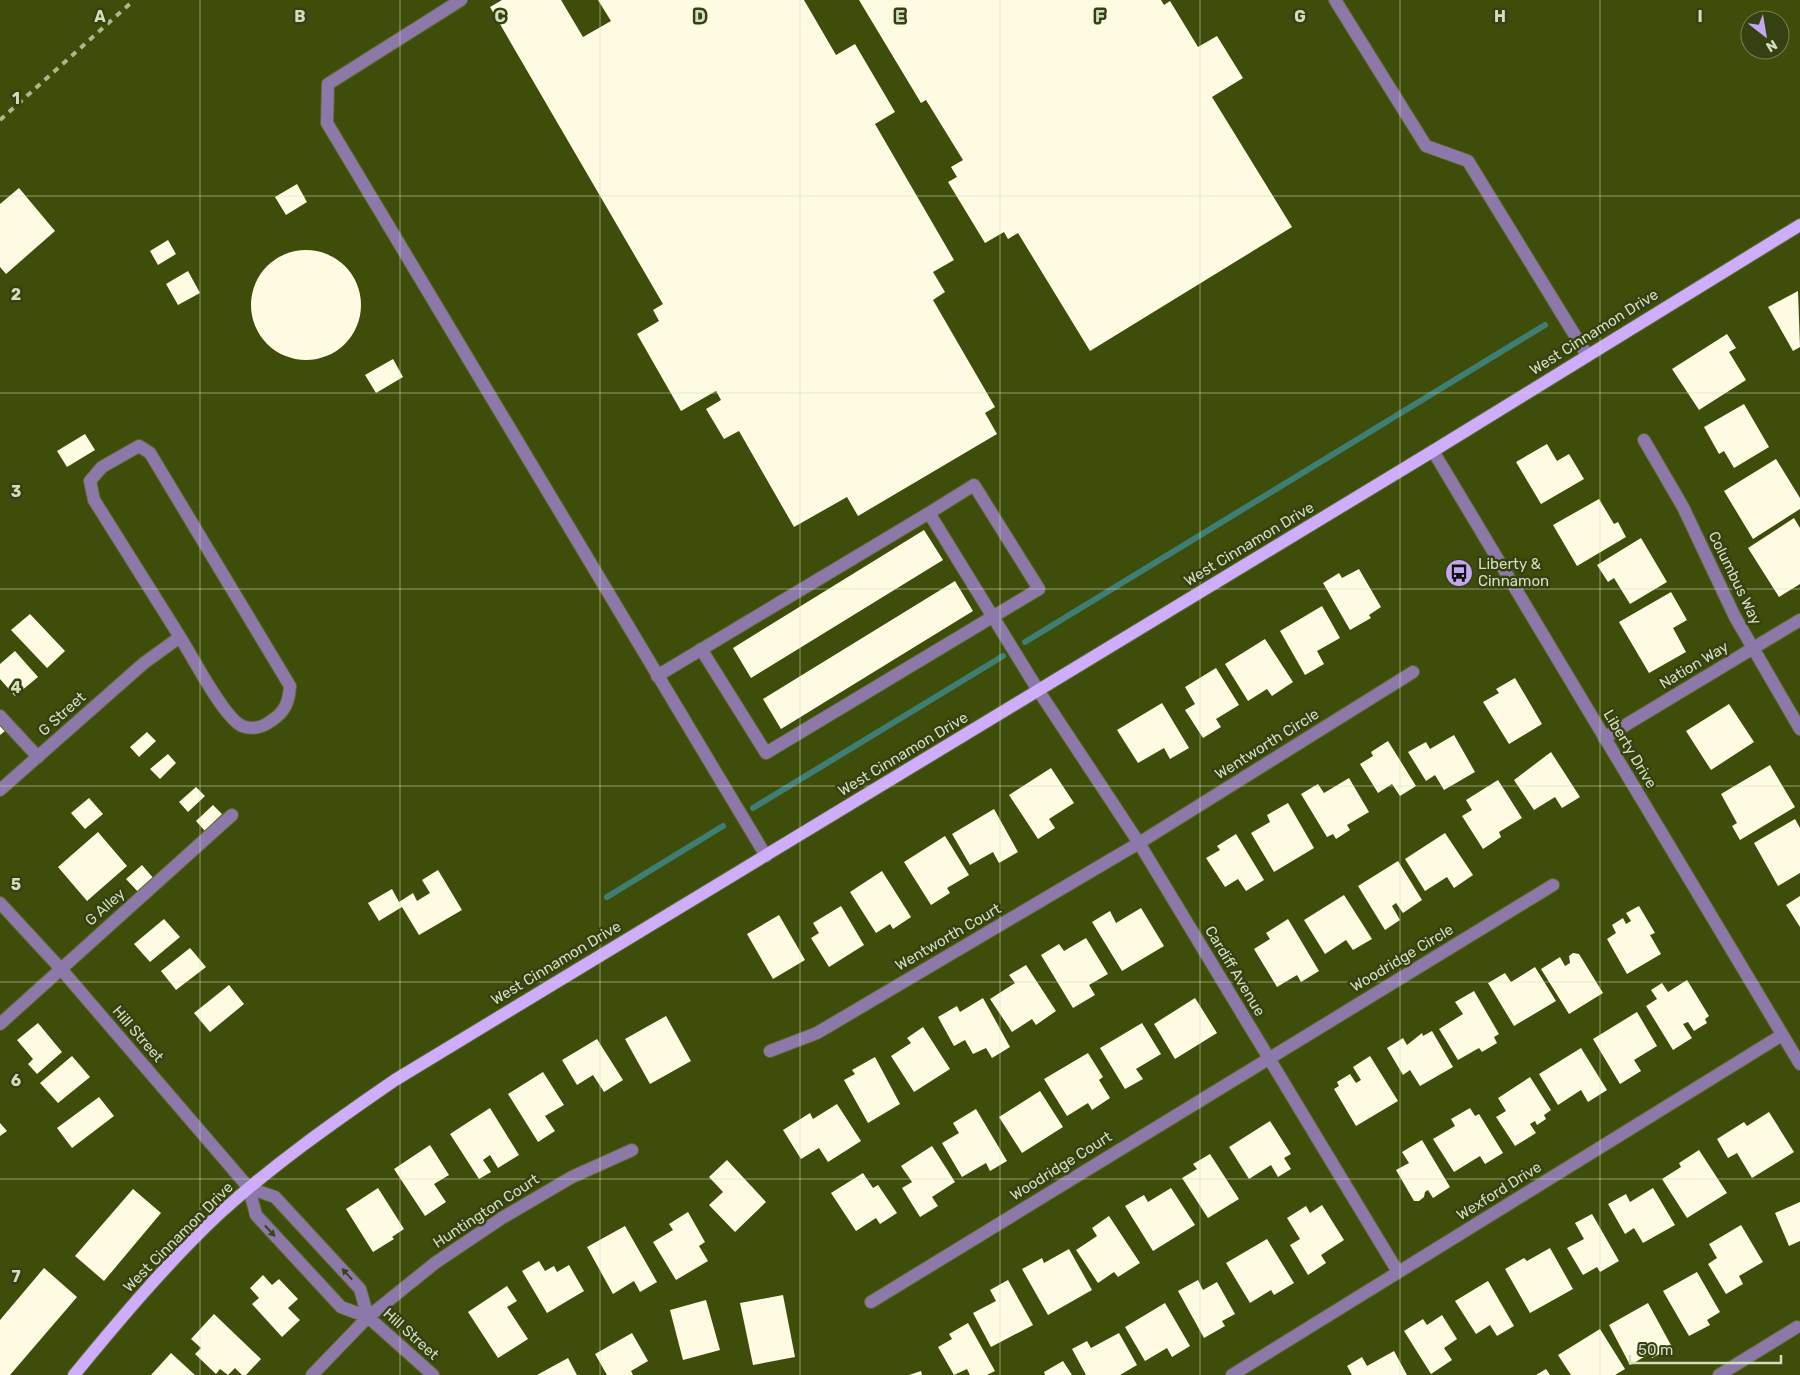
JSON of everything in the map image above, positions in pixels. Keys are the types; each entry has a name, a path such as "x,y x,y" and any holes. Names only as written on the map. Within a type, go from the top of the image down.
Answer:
{"main road":[{"name":"West Cinnamon Drive","path":"74,1375 119,1320 192,1242 249,1188 327,1127 394,1080 1433,451 1800,226"}],"street":[{"path":"461,0 328,84 327,123 766,856"},
{"path":"1335,0 1426,146 1468,161 1587,355"},
{"name":"Columbus Way","path":"1644,440 1683,507 1735,617 1800,729"},
{"path":"139,446 150,453 290,686 289,702 279,716 263,728 243,726 230,717 180,637 94,500 90,480 102,467 139,446"},
{"name":"Liberty Drive","path":"1433,451 1800,1064"},
{"path":"657,676 974,485 1039,589 766,753 701,650"},
{"name":"Cardiff Avenue","path":"929,513 1038,690 1139,843 1398,1272"},
{"name":"Nation Way","path":"1604,738 1800,620"},
{"name":"G Street","path":"0,790 145,662 180,637"},
{"name":"Wentworth Circle","path":"1139,843 1413,672"},
{"path":"0,716 38,757"},
{"name":"G Alley","path":"0,1024 232,815"},
{"name":"Wentworth Court","path":"770,1051 817,1033 1139,843"},
{"name":"Woodridge Circle","path":"1268,1058 1552,885"},
{"name":"Hill Street","path":"0,902 61,969 249,1188 256,1215 341,1307 368,1317 433,1375"},
{"name":"Wexford Drive","path":"1232,1375 1782,1035"},
{"name":"Woodridge Court","path":"872,1302 1268,1058"},
{"name":"Huntington Court","path":"312,1375 368,1317 435,1263 502,1218 572,1177 632,1150"},
{"name":"Hill Street","path":"249,1188 275,1197 354,1282 360,1289 368,1317"},
{"path":"1719,1375 1797,1327"}],"building":[{"path":"502,0 561,0 583,37 611,21 598,0 804,0 836,55 855,44 895,112 875,124 954,260 933,272 945,292 933,300 995,407 985,413 997,434 858,516 847,497 794,527 739,431 724,439 706,409 721,400 716,391 681,411 637,334 659,321 653,310 663,304 490,7"},
{"path":"859,0 1161,0 1164,5 1170,1 1198,47 1217,36 1243,78 1212,97 1292,227 1090,351 1018,233 1008,239 1004,232 985,243 948,182 957,177 951,167 963,160 926,100 921,103"},
{"path":"297,184 307,202 286,215 275,197"},
{"path":"19,188 55,231 6,274 0,267 0,204"},
{"path":"168,240 176,254 158,265 150,251"},
{"path":"306,250 327,254 345,266 357,284 361,305 357,326 345,344 327,356 306,360 285,356 267,344 255,326 251,305 255,284 267,266 285,254"},
{"path":"188,271 200,293 178,305 166,284"},
{"path":"1798,291 1800,347 1793,351 1768,307"},
{"path":"1727,334 1736,348 1729,352 1746,380 1699,410 1672,369"},
{"path":"393,359 403,377 376,393 365,375"},
{"path":"1744,404 1769,447 1734,468 1724,451 1719,454 1704,427"},
{"path":"85,434 95,450 67,467 57,451"},
{"path":"1547,444 1557,461 1569,454 1584,479 1541,504 1516,462"},
{"path":"1776,459 1800,498 1800,509 1753,539 1724,491"},
{"path":"1599,499 1614,524 1618,522 1626,537 1577,566 1553,525"},
{"path":"1794,518 1800,528 1800,584 1779,597 1748,548"},
{"path":"924,530 943,560 751,678 733,648"},
{"path":"1641,538 1667,582 1630,604 1614,578 1608,582 1597,565"},
{"path":"1359,569 1381,607 1369,615 1371,618 1350,630 1323,583 1339,573 1342,578"},
{"path":"955,581 973,611 781,729 763,699"},
{"path":"1671,592 1687,620 1673,628 1686,652 1649,673 1619,622"},
{"path":"1322,606 1340,638 1317,651 1324,664 1305,675 1280,631"},
{"path":"30,614 65,651 47,668 11,630"},
{"path":"1265,639 1293,682 1272,696 1267,689 1248,701 1225,664"},
{"path":"15,651 38,677 15,696 0,679 0,664"},
{"path":"1216,668 1239,705 1216,719 1221,727 1203,738 1185,710 1195,704 1185,687"},
{"path":"1515,678 1542,724 1509,744 1483,702 1499,693 1496,689"},
{"path":"1162,703 1189,748 1170,759 1164,748 1138,763 1117,730"},
{"path":"1729,704 1754,742 1711,770 1686,731"},
{"path":"0,725 5,731 0,735"},
{"path":"147,732 156,741 139,757 130,747"},
{"path":"1454,735 1475,772 1444,790 1435,775 1426,781 1408,752 1426,742 1430,749"},
{"path":"1388,741 1416,786 1400,796 1392,784 1378,793 1360,764 1373,756 1371,752"},
{"path":"1551,752 1580,797 1562,808 1555,797 1534,810 1514,780"},
{"path":"168,754 176,763 160,779 150,769"},
{"path":"1770,765 1795,807 1740,840 1732,826 1737,823 1721,794"},
{"path":"1051,768 1074,803 1049,819 1055,828 1038,839 1009,795"},
{"path":"1349,778 1369,812 1347,825 1350,830 1336,839 1333,834 1327,837 1301,794 1318,784 1324,793"},
{"path":"1498,780 1522,818 1499,832 1501,837 1483,849 1462,816 1472,810 1466,800"},
{"path":"196,787 205,796 188,812 179,802"},
{"path":"89,798 103,814 85,829 71,813"},
{"path":"1288,803 1314,848 1274,872 1251,833 1270,822 1267,815"},
{"path":"213,805 222,814 205,831 196,821"},
{"path":"994,809 1018,852 999,863 993,852 970,865 952,834"},
{"path":"1795,819 1800,828 1800,873 1778,886 1754,843"},
{"path":"98,832 127,866 87,901 58,867"},
{"path":"1445,833 1473,875 1454,888 1447,877 1425,891 1405,859"},
{"path":"1236,834 1264,880 1246,891 1238,879 1225,887 1206,858 1220,850 1217,846"},
{"path":"945,836 969,875 947,888 950,893 931,905 904,862"},
{"path":"1398,861 1422,900 1403,913 1396,903 1392,906 1400,920 1385,930 1358,886"},
{"path":"142,865 155,880 140,894 126,879"},
{"path":"438,870 462,910 419,935 402,907 379,921 368,903 392,889 399,902 413,893 417,901 430,893 422,880"},
{"path":"882,871 911,917 893,929 890,924 876,933 850,892"},
{"path":"1344,895 1372,939 1353,950 1346,940 1325,954 1304,920"},
{"path":"1800,896 1800,927 1786,905"},
{"path":"841,906 864,945 829,967 811,938 819,933 813,923"},
{"path":"1639,906 1655,933 1650,935 1661,954 1627,974 1607,939 1616,933 1612,925 1623,918 1626,924 1631,921 1626,913"},
{"path":"1141,908 1164,946 1122,971 1092,922 1110,911 1116,923"},
{"path":"779,915 805,960 773,979 747,934"},
{"path":"164,919 180,937 150,962 134,944"},
{"path":"1288,919 1319,971 1301,982 1297,975 1277,987 1254,949 1270,939 1266,933"},
{"path":"1086,938 1108,974 1089,985 1095,995 1073,1008 1041,955 1059,944 1064,951"},
{"path":"190,948 206,967 176,990 161,971"},
{"path":"1573,953 1579,954 1603,993 1569,1014 1541,969 1560,957 1565,966 1570,963 1569,956"},
{"path":"1026,965 1056,1011 1036,1025 1032,1019 1012,1032 990,999 1015,983 1009,975"},
{"path":"1535,967 1556,1001 1514,1026 1488,983 1505,973 1511,982"},
{"path":"1687,980 1709,1016 1705,1019 1707,1023 1694,1031 1688,1022 1683,1024 1692,1038 1673,1050 1646,1006 1657,999 1651,990 1662,983 1668,992"},
{"path":"229,985 244,1004 210,1032 194,1013"},
{"path":"1474,991 1499,1034 1494,1037 1497,1043 1482,1052 1479,1048 1458,1060 1439,1029 1463,1014 1455,1002"},
{"path":"983,998 1010,1047 992,1058 986,1048 973,1054 965,1040 954,1046 938,1017 957,1006 960,1012"},
{"path":"1195,998 1217,1033 1175,1059 1154,1024"},
{"path":"1637,1012 1657,1046 1634,1060 1641,1071 1620,1084 1593,1039"},
{"path":"666,1016 691,1061 650,1084 625,1039"},
{"path":"38,1023 62,1052 37,1074 28,1064 33,1059 17,1040"},
{"path":"1142,1023 1161,1054 1136,1069 1143,1079 1125,1089 1100,1048"},
{"path":"923,1027 950,1069 914,1092 891,1056 911,1043 907,1038"},
{"path":"1432,1031 1453,1067 1420,1086 1410,1070 1403,1075 1387,1048 1403,1038 1407,1045 1422,1033 1423,1036"},
{"path":"597,1039 623,1080 604,1092 593,1075 577,1085 562,1060"},
{"path":"1581,1048 1607,1090 1588,1102 1581,1090 1558,1105 1539,1074"},
{"path":"1088,1053 1103,1077 1099,1080 1110,1098 1092,1110 1088,1103 1067,1116 1044,1079"},
{"path":"72,1056 90,1077 58,1103 40,1083"},
{"path":"1370,1056 1398,1101 1356,1126 1334,1089 1339,1086 1337,1082 1350,1074 1356,1083 1361,1080 1353,1067"},
{"path":"875,1057 900,1104 868,1123 844,1080 855,1074 852,1070"},
{"path":"543,1072 564,1105 545,1116 555,1131 538,1142 508,1094"},
{"path":"1530,1077 1551,1110 1544,1115 1546,1119 1537,1125 1535,1121 1530,1124 1536,1133 1515,1146 1496,1117 1506,1111 1498,1098"},
{"path":"1040,1091 1063,1127 1022,1153 999,1117"},
{"path":"99,1097 114,1116 72,1148 57,1128"},
{"path":"837,1104 861,1141 828,1162 819,1148 801,1159 783,1130 810,1113 813,1119"},
{"path":"490,1108 519,1155 498,1168 490,1155 483,1160 491,1172 479,1179 450,1134"},
{"path":"1470,1108 1475,1116 1479,1114 1503,1153 1485,1164 1480,1156 1454,1172 1433,1139 1455,1126 1451,1119"},
{"path":"976,1109 1007,1161 990,1171 986,1163 962,1177 942,1143 959,1133 953,1123"},
{"path":"1769,1112 1794,1152 1752,1178 1737,1153 1728,1158 1717,1139 1744,1122 1747,1126"},
{"path":"1270,1121 1291,1154 1284,1158 1291,1169 1278,1177 1271,1165 1249,1179 1229,1147"},
{"path":"0,1123 7,1131 0,1136"},
{"path":"1422,1140 1450,1187 1433,1198 1428,1190 1419,1201 1414,1201 1396,1170 1409,1163 1402,1152"},
{"path":"430,1145 449,1175 434,1184 446,1202 425,1216 394,1169"},
{"path":"932,1146 955,1182 932,1197 938,1206 920,1217 902,1188 912,1182 901,1166"},
{"path":"1699,1150 1727,1193 1687,1218 1662,1179 1681,1167 1679,1163"},
{"path":"1210,1154 1239,1199 1208,1218 1182,1178 1197,1169 1193,1164"},
{"path":"727,1160 766,1202 735,1232 709,1205 723,1192 709,1177"},
{"path":"863,1173 873,1188 878,1185 897,1213 880,1224 876,1218 856,1231 831,1193"},
{"path":"378,1188 404,1229 392,1237 394,1239 373,1252 346,1209"},
{"path":"1171,1188 1195,1225 1153,1251 1125,1206 1144,1195 1148,1202"},
{"path":"1653,1188 1675,1225 1643,1243 1634,1228 1625,1234 1608,1204 1626,1194 1630,1202"},
{"path":"133,1189 161,1213 104,1281 75,1256"},
{"path":"1800,1202 1800,1241 1789,1246 1775,1213"},
{"path":"1322,1205 1344,1240 1321,1255 1326,1263 1308,1275 1290,1245 1300,1239 1287,1218 1306,1206 1310,1213"},
{"path":"688,1212 705,1242 699,1246 708,1261 676,1280 653,1242 673,1230 669,1224"},
{"path":"1592,1214 1619,1261 1600,1272 1597,1267 1583,1275 1567,1248 1584,1239 1575,1223"},
{"path":"1109,1216 1140,1263 1118,1277 1114,1272 1098,1283 1076,1250 1097,1236 1092,1228"},
{"path":"1741,1225 1763,1262 1739,1276 1743,1284 1726,1294 1708,1264 1717,1258 1709,1244"},
{"path":"625,1226 657,1282 640,1292 634,1281 613,1294 587,1247"},
{"path":"1267,1239 1294,1283 1274,1295 1271,1290 1250,1303 1226,1263"},
{"path":"1550,1248 1573,1289 1530,1313 1505,1269 1524,1258 1527,1261"},
{"path":"1069,1249 1092,1290 1048,1315 1022,1269 1042,1258 1044,1263"},
{"path":"539,1261 545,1271 554,1266 557,1272 569,1265 584,1291 547,1313 522,1271"},
{"path":"44,1268 77,1297 10,1375 0,1375 0,1320"},
{"path":"1697,1272 1720,1312 1707,1320 1710,1325 1689,1336 1663,1291"},
{"path":"263,1275 272,1285 279,1279 298,1299 288,1308 300,1320 282,1337 252,1304 259,1298 250,1288"},
{"path":"1008,1280 1033,1325 991,1347 973,1313 996,1301 990,1290"},
{"path":"1198,1280 1203,1290 1217,1282 1235,1314 1222,1321 1225,1326 1204,1338 1178,1291"},
{"path":"1488,1281 1514,1326 1497,1336 1490,1325 1476,1334 1455,1301"},
{"path":"507,1286 517,1301 507,1307 528,1339 498,1358 468,1312"},
{"path":"783,1295 795,1357 753,1365 740,1303"},
{"path":"706,1300 720,1350 683,1360 670,1310"},
{"path":"1165,1303 1190,1346 1172,1357 1167,1348 1145,1361 1125,1327"},
{"path":"1648,1303 1672,1347 1652,1358 1651,1353 1630,1365 1609,1325"},
{"path":"214,1314 261,1359 246,1375 242,1375 235,1368 228,1375 220,1369 216,1374 195,1354 201,1348 191,1339"},
{"path":"1442,1315 1457,1339 1444,1348 1452,1360 1431,1374 1404,1331 1423,1319 1427,1325"},
{"path":"968,1323 995,1371 987,1375 970,1375 967,1369 954,1375 938,1347 952,1339 949,1334"},
{"path":"1600,1329 1625,1369 1615,1375 1571,1375 1558,1355"},
{"path":"632,1333 648,1361 631,1371 633,1375 607,1375 595,1354"},
{"path":"1119,1333 1137,1365 1120,1375 1086,1375 1072,1349 1087,1341 1091,1348"},
{"path":"1394,1351 1407,1375 1352,1375 1347,1366 1362,1357 1367,1366"},
{"path":"171,1353 195,1375 151,1375"},
{"path":"568,1358 577,1375 537,1375"},
{"path":"1063,1361 1072,1375 1045,1375 1044,1372"},
{"path":"1546,1369 1550,1375 1536,1375"},
{"path":"921,1371 922,1375 909,1375"}],"waterway":[{"path":"1025,642 1545,325"},
{"path":"753,808 1003,656"},
{"path":"607,897 723,826"}],"railway":[{"path":"0,120 134,0"}],"place":[{"name":"Liberty & Cinnamon","path":"1459,573"}]}
